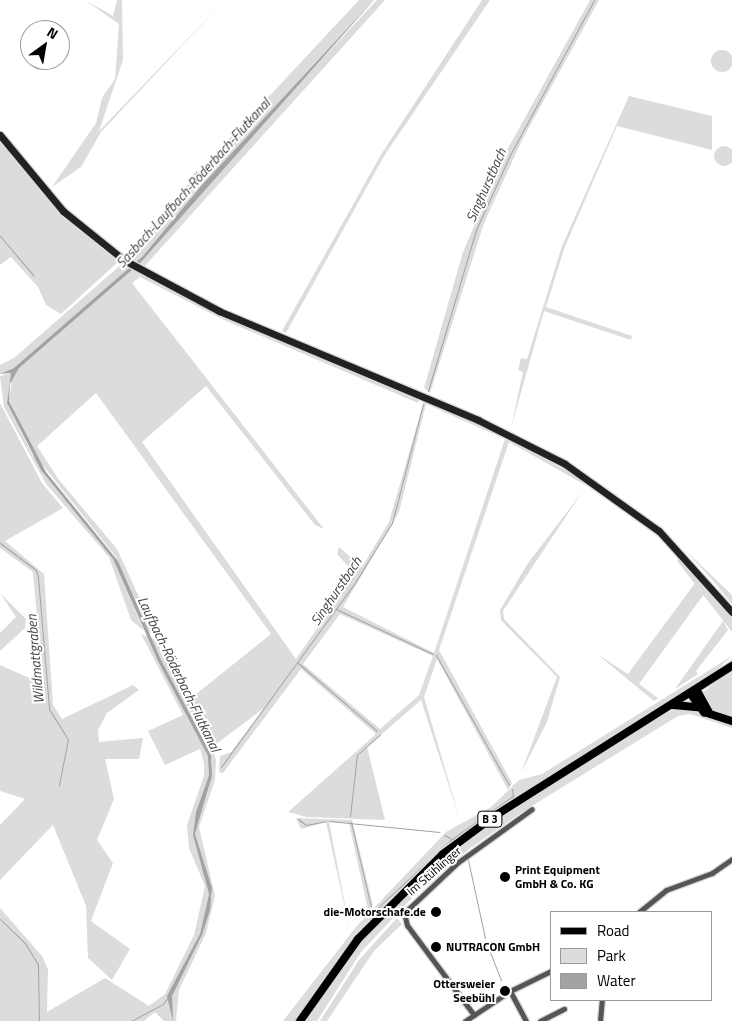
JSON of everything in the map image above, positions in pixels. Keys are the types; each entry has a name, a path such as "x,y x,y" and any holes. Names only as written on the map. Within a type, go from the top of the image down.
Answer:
{"main road":[{"name":"B 3","path":"300,1021 358,939 443,854 493,817 732,666"},
{"path":"693,691 698,707"},
{"path":"693,691 712,716"},
{"path":"669,706 698,707 712,716 732,721"}],"street":[{"path":"0,135 63,211 126,262 219,311 478,420 565,464 659,531 732,612"},
{"name":"Im Stühlinger","path":"474,1015 407,925 404,912 457,863 532,809"},
{"path":"640,911 666,890 712,873 732,859"},
{"path":"465,1021 510,991 550,971"},
{"path":"510,991 526,1021"},
{"path":"600,1021 602,1001"},
{"path":"540,1021 564,1009"}],"green space":[{"path":"85,0 113,16 117,0 122,0 123,60 99,131 225,0 101,132 81,167 52,187 96,123 102,98 115,79 119,24"},
{"path":"359,0 374,0 143,256 134,264 128,260 127,254 203,167"},
{"path":"377,0 385,0 143,268 137,266 220,168"},
{"path":"482,0 490,0 384,156 286,333 282,331 382,153"},
{"path":"590,0 599,0 522,140 484,223 430,393 424,388 463,252 506,152"},
{"path":"722,50 730,53 733,61 730,69 722,72 714,69 711,61 714,53"},
{"path":"629,96 712,116 712,150 617,126 564,249 546,307 632,336 631,340 544,311 511,428 523,372 518,370 521,358 527,359 562,246"},
{"path":"0,140 54,206 119,261 61,314 46,305 38,287 11,257 0,265"},
{"path":"724,146 731,149 733,160 731,163 724,166 717,163 714,156 717,149"},
{"path":"123,263 224,317 419,399 418,403 224,320 140,277 132,283 324,529 315,525 206,386 142,442 296,659 355,574 337,554 339,547 362,567 389,522 424,401 498,433 589,483 587,486 509,442 439,650 512,783 508,790 437,659 424,697 460,820 421,700 367,747 385,820 306,817 288,812 376,734 301,669 223,773 219,772 220,756 231,752 264,708 215,745 190,699 271,634 96,393 37,446 59,480 117,549 157,636 148,632 116,557 37,458 9,400 14,368 0,374 0,365 14,358","holes":["426,404 505,439 434,653 343,607 399,512","340,614 433,656 419,695 380,729 303,664"]},
{"path":"11,373 7,403 32,454 113,559 144,631 131,620 109,557 46,484 4,407 0,376"},
{"path":"0,403 42,483 63,508 5,541 44,574 53,705 62,719 133,685 139,690 107,713 98,730 99,742 143,738 139,759 105,759 114,799 97,840 113,863 91,921 130,949 112,980 88,958 86,906 53,825 0,880 0,825 25,799 0,791 0,665 43,684 33,572 0,548"},
{"path":"583,491 503,611 504,619 560,677 547,722 521,773 557,677 501,620 500,610 528,563"},
{"path":"684,549 732,595 732,604 714,582"},
{"path":"679,556 732,618 732,632 677,561"},
{"path":"695,583 704,594 639,684 658,698 654,701 597,654 628,674"},
{"path":"0,593 26,619 25,628 0,651 0,633 16,617"},
{"path":"723,621 728,630 696,671 698,674 675,689"},
{"path":"141,634 156,640 208,735 216,760 215,780 199,827 215,896 206,933 179,990 176,1021 164,1021 155,1012 144,1021 0,1021 0,908 42,956 48,969 47,1012 105,978 149,1006 165,994 194,935 205,886 189,848 187,825 204,776 204,763 200,749 165,765 148,731 183,715","holes":["210,751 212,763 208,791 195,834 212,895 202,935 183,974 200,934 209,894 193,835 196,812 209,775"]},
{"path":"732,656 712,674 439,854 364,927 295,1021 283,1021 356,927 446,832 491,807 519,780 542,774"},
{"path":"732,669 732,717 710,710 701,694"},
{"path":"681,707 732,723 732,728 690,714 678,716 522,812 469,849 410,900 361,952 317,1021 304,1021 355,946 443,859 507,811 657,717"},
{"path":"296,818 352,820 373,905 368,910 349,823 329,822 350,931 326,822 301,829"},
{"path":"397,918 402,924 374,951 327,1021 320,1021 359,960"}],"water":[{"path":"374,0 141,262 19,368 10,384 9,401 46,472 118,561 161,660 211,754 212,776 195,834 212,888 210,910 202,935 172,996 173,1021 167,996 200,934 209,894 193,835 196,812 209,775 208,756 158,661 113,559 41,470 7,403 11,373 0,374 14,368 143,256 202,185"}],"waterway":[{"name":"Singhurstbach","path":"428,391 476,230 510,155 594,0"},
{"path":"0,236 34,276"},
{"name":"Singhurstbach","path":"221,767 356,581 392,523 423,404"},
{"name":"Wildmattgraben","path":"0,543 36,570 38,577 49,709 68,739 59,785"},
{"path":"336,609 433,654"},
{"path":"436,655 509,785"},
{"path":"298,663 377,731"},
{"path":"350,816 357,755 380,734"},
{"path":"372,913 452,839 513,796 512,789"},
{"path":"298,819 306,825 326,821"},
{"path":"329,821 439,832"},
{"path":"351,822 371,907"},
{"path":"444,835 452,839"},
{"path":"468,860 485,938"},
{"path":"0,919 25,943 38,965 39,1021"},
{"path":"486,942 501,980"},
{"name":"Laufbach-Röderbach-Flutkanal","path":"131,1021 163,1004 169,996"}],"place":[{"name":"Print Equipment GmbH & Co. KG","path":"505,877"},
{"name":"die-Motorschafe.de","path":"436,912"},
{"name":"NUTRACON GmbH","path":"436,947"},
{"name":"Ottersweier Seebühl","path":"505,991"}],"water label":[{"name":"Sasbach-Laufbach-Röderbach-Flutkanal","path":"193,183"}]}
